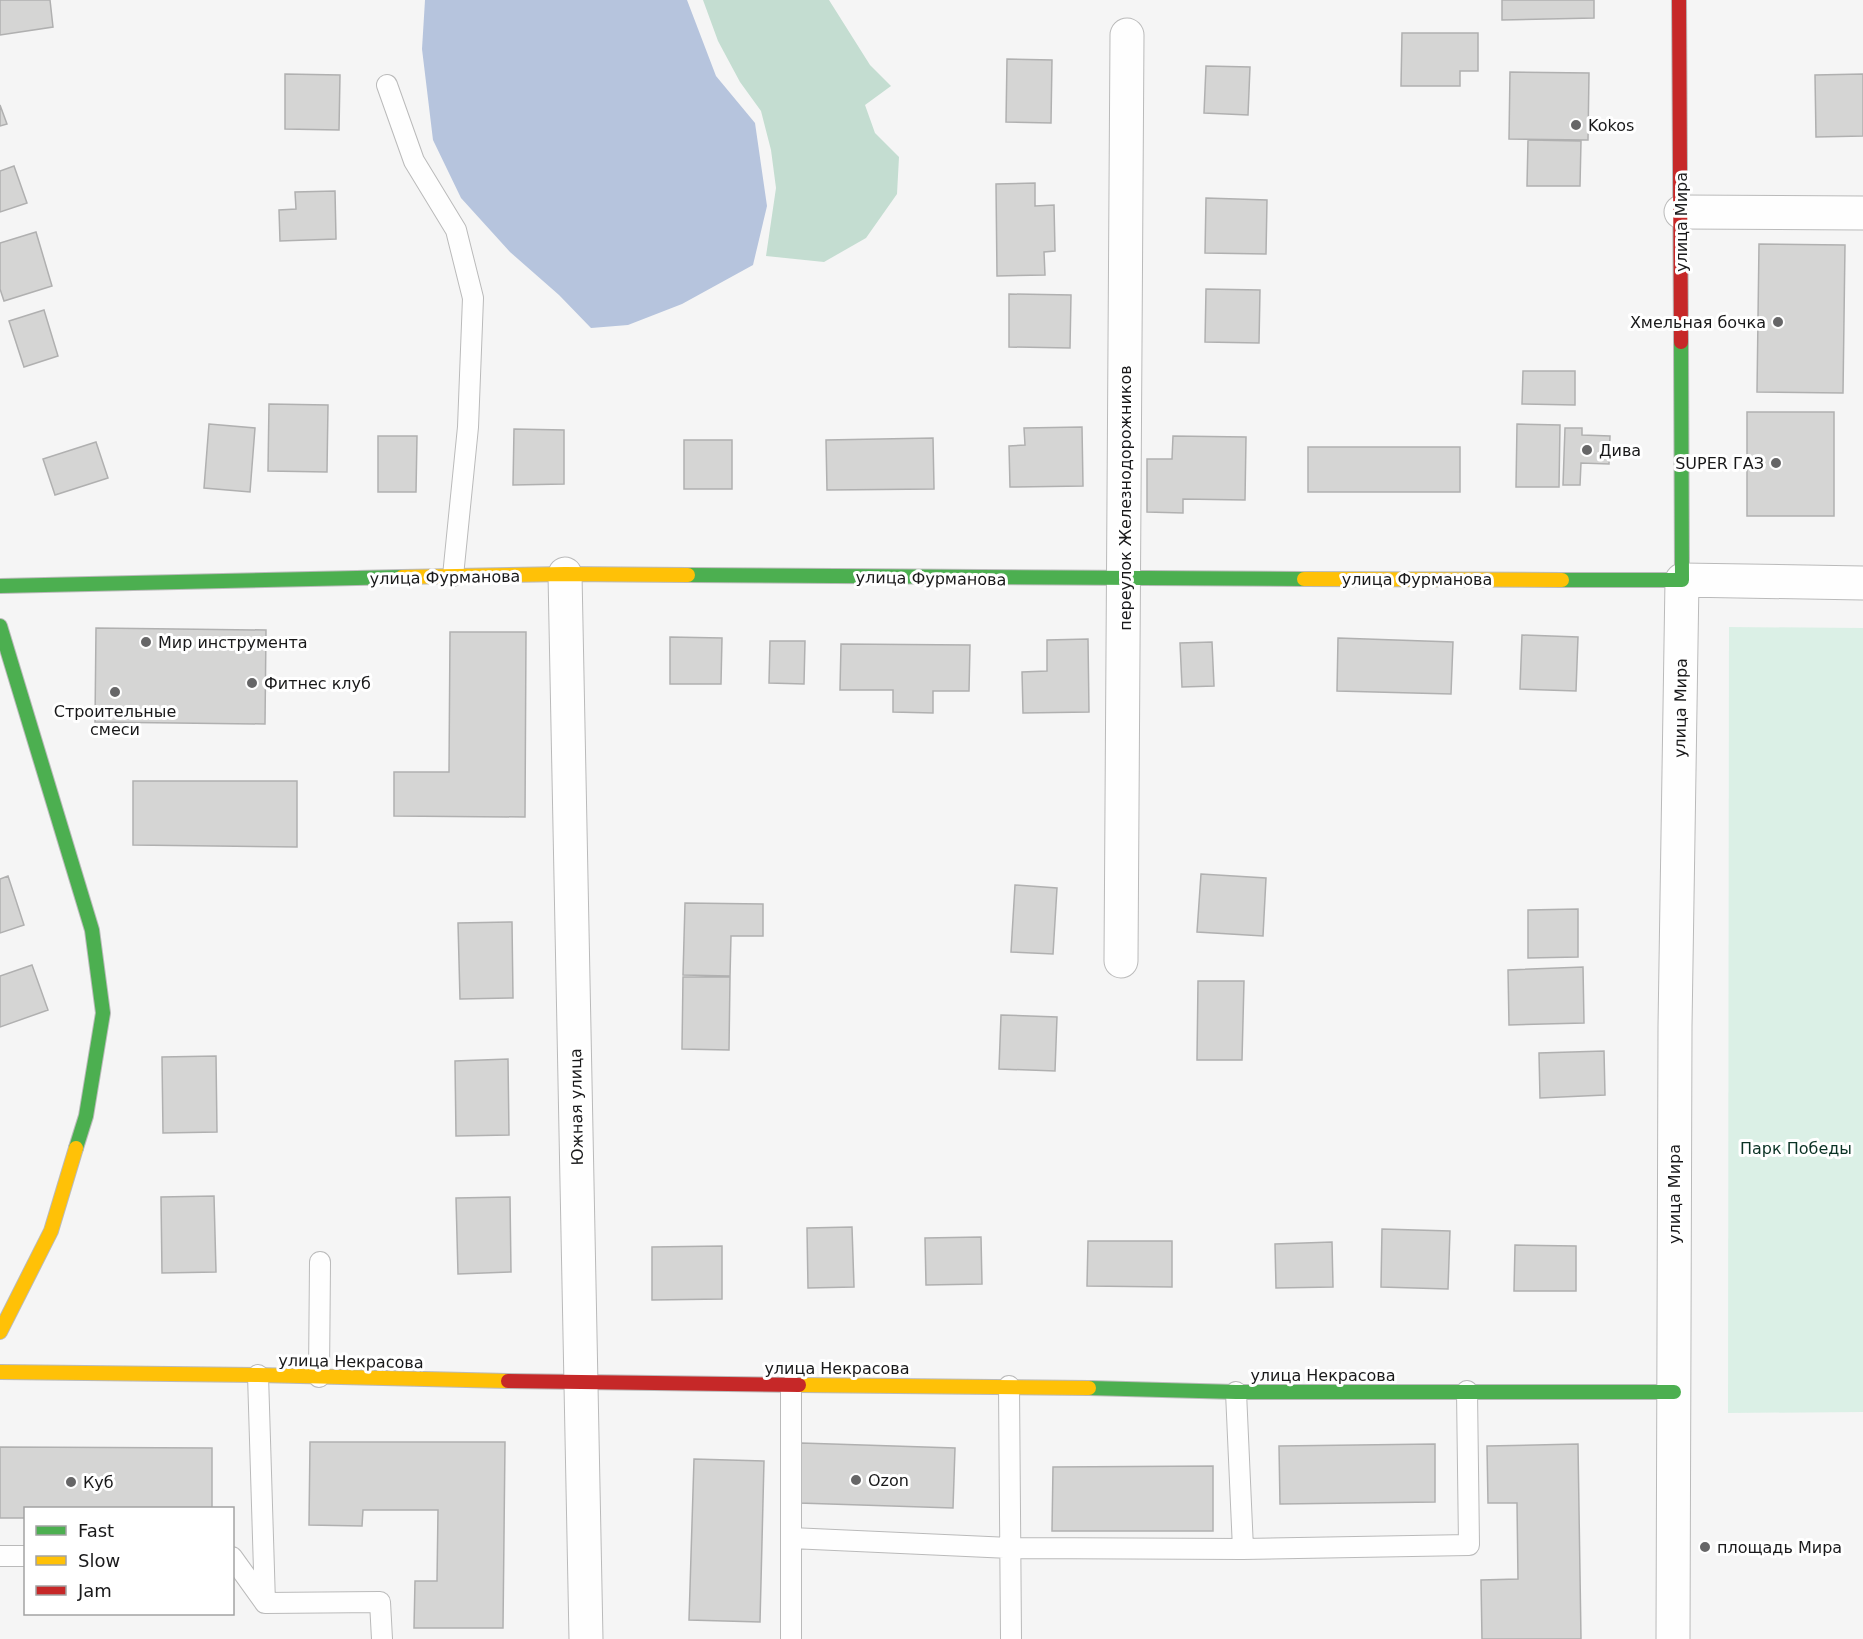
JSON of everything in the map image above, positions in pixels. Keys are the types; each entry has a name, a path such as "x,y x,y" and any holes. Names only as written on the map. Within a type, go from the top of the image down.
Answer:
{"main road":[{"name":"улица Мира","path":"1679,0 1682,579"},
{"name":"улица Фурманова","path":"0,586 565,574 1124,579 1682,579"},
{"path":"0,626 92,930 103,1013 86,1116 51,1231 0,1332"},
{"name":"улица Некрасова","path":"0,1372 258,1375 582,1383 1009,1386 1236,1392 1467,1391 1674,1404"}],"street":[{"name":"переулок Железнодорожников","path":"1121,961 1127,35"},
{"path":"1681,212 1863,213"},
{"name":"Южная улица","path":"565,574 586,1639"},
{"name":"улица Фурманова","path":"1682,579 1863,582"},
{"name":"улица Мира","path":"1673,1639 1675,1038 1682,579"}],"lane":[{"path":"387,85 414,161 456,230 473,298 468,427 453,576"},
{"path":"319,1377 320,1262"},
{"path":"258,1375 265,1603"},
{"path":"791,1384 791,1639"},
{"path":"1009,1386 1011,1639"},
{"path":"791,1538 1010,1548 1243,1549 1469,1545 1467,1391"},
{"path":"1236,1392 1243,1549"},
{"path":"0,1556 24,1556"},
{"path":"234,1560 265,1603"},
{"path":"265,1603 380,1602 382,1639"}],"green space":[{"path":"703,0 829,0 870,65 891,86 865,105 875,133 899,157 897,194 866,238 824,262 766,256 776,188 771,150 761,111 740,82 718,41"},
{"name":"Парк Победы","path":"1729,627 1863,628 1863,1412 1728,1413"}],"water":[{"path":"425,0 687,0 716,76 755,123 767,206 753,265 682,304 628,325 591,328 559,295 510,252 461,198 433,140 422,49"}],"building":[{"path":"0,0 50,0 53,27 0,35"},
{"path":"1502,0 1594,0 1594,18 1502,20"},
{"path":"1402,33 1478,33 1478,71 1460,71 1460,86 1401,86"},
{"path":"1007,59 1052,60 1051,123 1006,122"},
{"path":"1206,66 1250,67 1248,115 1204,113"},
{"path":"1510,72 1589,73 1588,140 1509,139"},
{"path":"285,74 340,75 339,130 285,129"},
{"path":"1863,74 1863,136 1816,137 1815,75"},
{"path":"0,105 7,124 0,126"},
{"path":"1528,140 1581,141 1580,186 1527,186"},
{"path":"14,166 27,203 0,212 0,171"},
{"path":"1035,183 1035,206 1054,205 1055,251 1044,252 1045,275 997,276 996,184"},
{"path":"335,191 336,239 280,241 279,210 296,209 295,192"},
{"path":"1206,198 1267,200 1266,254 1205,253"},
{"path":"36,232 52,286 4,301 0,289 0,243"},
{"path":"1759,244 1845,245 1843,393 1757,392"},
{"path":"1206,289 1260,290 1259,343 1205,342"},
{"path":"1009,294 1071,295 1070,348 1009,347"},
{"path":"44,310 58,356 24,367 9,321"},
{"path":"1523,371 1575,371 1575,405 1522,404"},
{"path":"269,404 328,405 327,472 268,471"},
{"path":"1747,412 1834,412 1834,516 1747,516"},
{"path":"209,424 255,428 250,492 204,488"},
{"path":"1517,424 1560,425 1559,487 1516,487"},
{"path":"1082,427 1083,486 1010,487 1009,446 1025,445 1024,428"},
{"name":"Дива","path":"1565,428 1582,428 1582,435 1610,436 1609,464 1581,463 1580,485 1563,485"},
{"path":"514,429 564,430 564,484 513,485"},
{"path":"378,436 417,436 416,492 378,492"},
{"path":"1173,436 1246,437 1245,500 1183,499 1183,513 1147,512 1147,459 1172,459"},
{"path":"933,438 934,489 827,490 826,440"},
{"path":"684,440 732,440 732,489 684,489"},
{"path":"96,442 108,478 55,495 43,459"},
{"path":"1308,447 1460,447 1460,492 1308,492"},
{"path":"96,628 266,630 265,724 95,722"},
{"path":"450,632 526,632 525,817 394,816 394,772 449,772"},
{"path":"1522,635 1578,637 1576,691 1520,689"},
{"path":"670,637 722,638 721,684 670,684"},
{"path":"1338,638 1453,642 1451,694 1337,691"},
{"path":"1088,639 1089,712 1023,713 1022,672 1047,671 1047,640"},
{"path":"770,641 805,641 804,684 769,683"},
{"path":"1212,642 1214,686 1182,687 1180,643"},
{"path":"841,644 970,645 969,691 933,691 933,713 893,712 893,690 840,690"},
{"path":"133,781 297,781 297,847 133,845"},
{"path":"1201,874 1266,878 1263,936 1197,932"},
{"path":"8,876 24,925 0,933 0,879"},
{"path":"1015,885 1057,888 1053,954 1011,952"},
{"path":"685,903 763,904 763,936 731,936 730,976 683,975"},
{"path":"1578,909 1578,957 1528,958 1528,910"},
{"path":"512,922 513,998 460,999 458,923"},
{"path":"32,965 48,1010 0,1027 0,976"},
{"path":"1583,967 1584,1023 1509,1025 1508,970"},
{"path":"683,977 730,977 729,1050 682,1049"},
{"path":"1198,981 1244,981 1242,1060 1197,1060"},
{"path":"1001,1015 1057,1017 1055,1071 999,1069"},
{"path":"1604,1051 1605,1095 1540,1098 1539,1053"},
{"path":"216,1056 217,1132 163,1133 162,1057"},
{"path":"508,1059 509,1135 456,1136 455,1061"},
{"path":"214,1196 216,1272 162,1273 161,1197"},
{"path":"510,1197 511,1272 458,1274 456,1198"},
{"path":"852,1227 854,1287 808,1288 807,1228"},
{"path":"1382,1229 1450,1231 1448,1289 1381,1287"},
{"path":"981,1237 982,1284 926,1285 925,1238"},
{"path":"1088,1241 1172,1241 1172,1287 1087,1286"},
{"path":"1332,1242 1333,1287 1276,1288 1275,1244"},
{"path":"1515,1245 1576,1246 1576,1291 1514,1291"},
{"path":"722,1246 722,1299 652,1300 652,1247"},
{"path":"310,1442 505,1442 503,1628 414,1628 415,1581 437,1581 438,1510 363,1510 362,1526 309,1525"},
{"path":"801,1443 955,1448 953,1508 799,1503"},
{"path":"1435,1444 1435,1502 1280,1504 1279,1446"},
{"path":"1578,1444 1581,1639 1482,1639 1481,1580 1518,1579 1517,1503 1488,1503 1487,1446"},
{"path":"0,1447 212,1448 212,1507 24,1507 24,1518 0,1518"},
{"path":"694,1459 764,1461 760,1622 689,1620"},
{"path":"1213,1466 1213,1531 1052,1531 1053,1467"}],"traffic: fast":[{"path":"1562,580 1682,580 1681,342"},
{"path":"688,575 1304,579"},
{"path":"0,586 402,577"},
{"path":"0,626 92,930 103,1013 86,1116 76,1148"},
{"path":"1089,1388 1236,1392 1674,1392"}],"traffic: slow":[{"path":"402,577 565,574 688,575"},
{"path":"1304,579 1562,580"},
{"path":"0,1332 51,1231 76,1148"},
{"path":"0,1372 508,1381"},
{"path":"799,1385 1089,1388"}],"traffic: jam":[{"path":"1679,0 1681,342"},
{"path":"508,1381 799,1385"}],"place":[{"name":"Kokos","path":"1576,125"},
{"name":"Хмельная бочка","path":"1778,322"},
{"name":"Дива","path":"1587,450"},
{"name":"SUPER ГАЗ","path":"1776,463"},
{"name":"Мир инструмента","path":"146,642"},
{"name":"Фитнес клуб","path":"252,683"},
{"name":"Строительные смеси","path":"115,692"},
{"name":"Ozon","path":"856,1480"},
{"name":"Куб","path":"71,1482"},
{"name":"площадь Мира","path":"1705,1547"}]}
